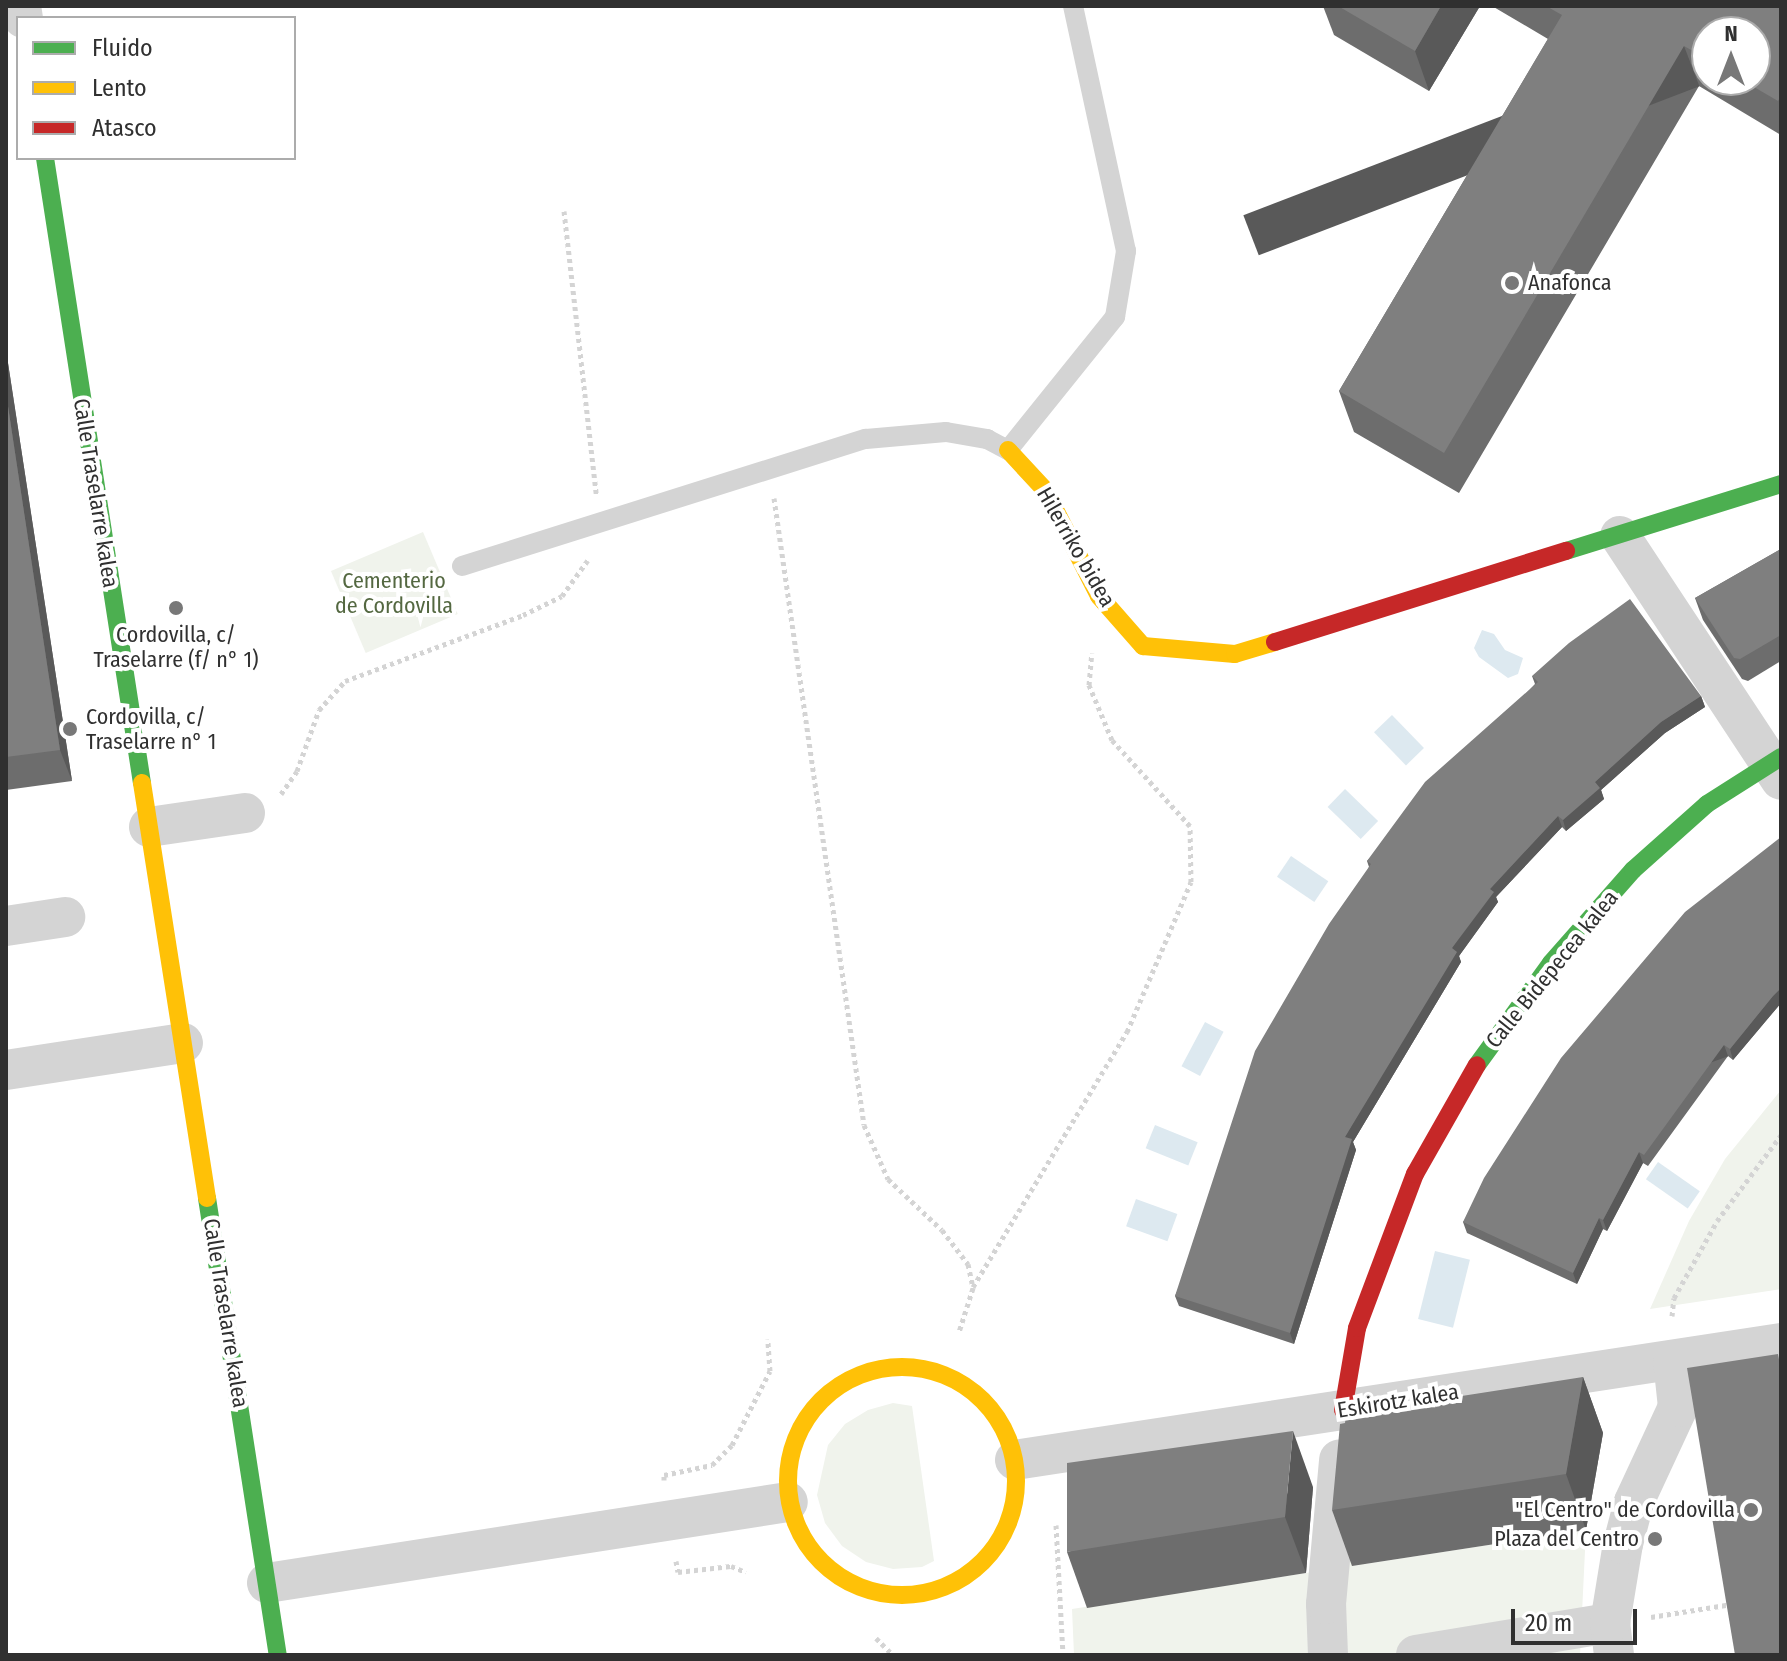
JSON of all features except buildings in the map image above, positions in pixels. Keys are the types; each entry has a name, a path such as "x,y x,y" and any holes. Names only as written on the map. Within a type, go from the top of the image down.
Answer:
{"street":[{"name":"Calle Traselarre kalea","path":"45,160 278,1655"},
{"name":"Hilerriko bidea","path":"1008,450 1045,490 1099,596 1143,646 1235,654 1781,484"},
{"name":"Calle Bidepecea kalea","path":"1343,1410 1357,1328 1415,1174 1484,1053 1551,963 1633,870 1707,804 1777,767 1620,536"},
{"path":"149,827 245,813"},
{"path":"6,926 65,917"},
{"path":"6,1070 183,1043"},
{"name":"Eskirotz kalea","path":"1015,1460 1781,1343"},
{"path":"1416,1655 1612,1639 1634,1502 1678,1407 1673,1360"},
{"path":"917,1367 951,1377 988,1407 1003,1426 1015,1460 1016,1495 1006,1530 985,1560 957,1582 923,1594 875,1592 852,1585 822,1565 800,1536 788,1502 787,1465 797,1431 818,1402 847,1380 881,1368 917,1367"},
{"path":"1328,1655 1326,1604 1343,1410"},
{"path":"267,1583 788,1502"}],"lane":[{"path":"1008,450 1115,317 1126,251 1073,6"},
{"name":"Hilerriko bidea","path":"462,566 769,469 904,432 987,439 1008,450"}],"path":[{"path":"769,469 864,1125 888,1179 942,1230 968,1264 973,1288"},
{"path":"959,1332 973,1288 1127,1032 1191,882 1190,826 1112,740 1089,685 1099,596"},
{"path":"1672,1316 1674,1298 1717,1221 1781,1135"},
{"path":"1056,1525 1063,1655"},
{"path":"1612,1639 1748,1601"},
{"path":"876,1638 893,1655"}],"green space":[{"name":"Cementerio de Cordovilla","path":"423,532 458,614 366,653 331,571"},
{"path":"1781,1090 1781,1289 1650,1309 1689,1221 1725,1159"},
{"path":"893,1403 912,1406 934,1561 922,1567 893,1569 866,1562 842,1546 825,1523 817,1495 828,1445 845,1424 868,1410"},
{"path":"1318,1486 1365,1564 1586,1530 1580,1655 1074,1655 1072,1609 1313,1572"}],"shaded area":[{"path":"1482,630 1494,634 1505,650 1523,658 1518,674 1508,678 1479,657 1474,648"},
{"path":"1392,715 1424,748 1406,765 1374,732"},
{"path":"1345,789 1378,821 1361,839 1328,807"},
{"path":"1291,856 1328,881 1314,902 1277,877"},
{"path":"1205,1022 1224,1032 1200,1076 1182,1066"},
{"path":"1155,1125 1198,1142 1188,1165 1146,1148"},
{"path":"1658,1162 1700,1191 1688,1208 1646,1179"},
{"path":"1136,1199 1177,1214 1167,1241 1126,1226"},
{"path":"1435,1251 1470,1260 1453,1328 1418,1319"}],"traffic: fast":[{"path":"45,160 142,783"},
{"path":"1566,551 1781,484"},
{"path":"1477,1065 1551,963 1633,870 1707,804 1781,757"},
{"path":"207,1198 278,1655"}],"traffic: slow":[{"path":"1008,450 1045,490 1099,596 1143,646 1235,654 1275,642"},
{"path":"142,783 207,1198"},
{"path":"902,1367 946,1375 983,1400 1008,1437 1016,1481 1008,1525 983,1562 946,1587 902,1595 858,1587 821,1562 796,1525 788,1481 796,1437 821,1400 858,1375 902,1367"}],"traffic: jam":[{"path":"1275,642 1566,551"},
{"path":"1343,1410 1357,1328 1415,1174 1477,1065"}],"place":[{"name":"Anafonca","path":"1512,283"},
{"name":"Cordovilla, c/ Traselarre (f/ n° 1)","path":"176,608"},
{"name":"Cordovilla, c/ Traselarre n° 1","path":"70,729"},
{"name":"\"El Centro\" de Cordovilla","path":"1751,1510"},
{"name":"Plaza del Centro","path":"1655,1539"}]}
